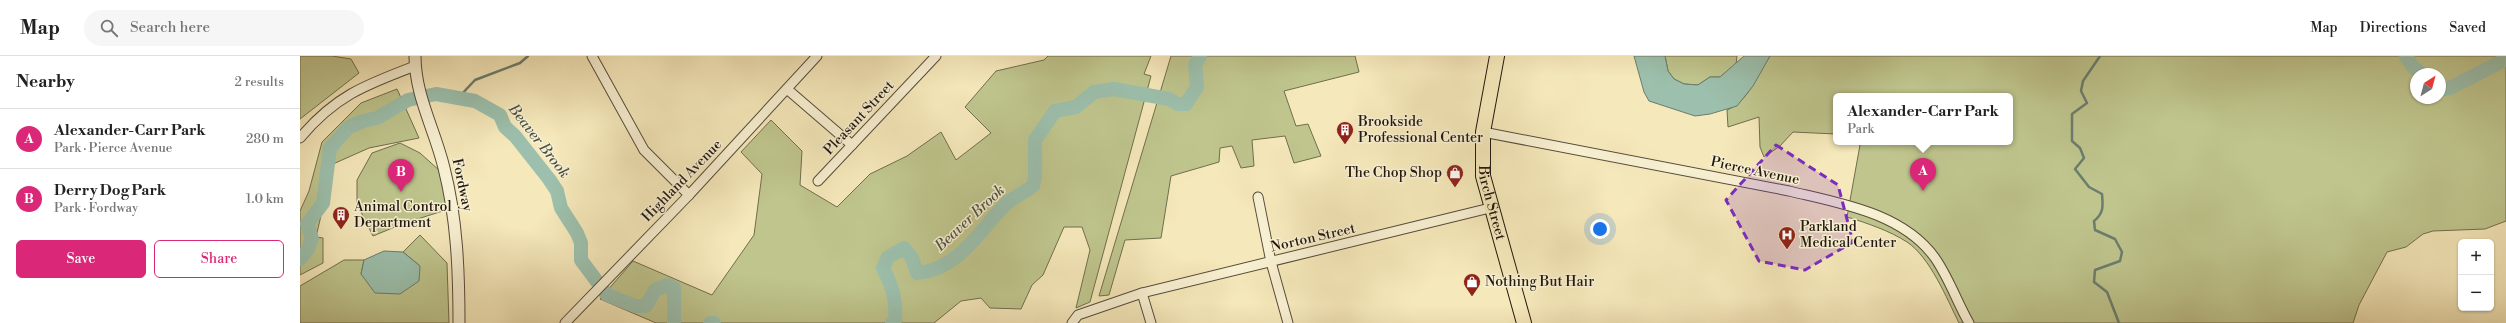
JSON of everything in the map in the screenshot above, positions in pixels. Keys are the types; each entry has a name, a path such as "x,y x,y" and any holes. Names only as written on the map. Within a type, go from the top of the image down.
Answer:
{"main road":[{"name":"Birch Street","path":"1497,56 1482,132 1483,176 1490,208 1524,323"}],"street":[{"path":"592,56 644,150 689,195"},
{"name":"Highland Avenue","path":"565,323 689,195 817,56"},
{"name":"Pleasant Street","path":"818,181 936,56"},
{"path":"300,138 321,115 350,93 415,61"},
{"name":"Fordway","path":"415,61 419,90 442,159 451,196 455,230 459,323"},
{"path":"787,88 852,145"},
{"name":"Pierce Avenue","path":"1482,132 1781,190 1838,203 1877,217 1910,232 1929,250 1943,271 1969,323"},
{"path":"1258,197 1271,262 1288,323"},
{"name":"Norton Street","path":"1072,323 1078,315 1142,293 1490,208"},
{"path":"1142,293 1150,323"}],"highlighted area":[{"path":"1776,145 1838,185 1853,242 1805,270 1759,261 1726,200"}],"green space":[{"path":"300,56 332,56 351,59 359,73 300,119"},
{"path":"1048,56 1151,56 1144,74 1151,76 1090,302 1076,308 1090,250 1082,227 1064,227 1043,275 1032,285 1021,309 990,308 981,298 961,301 934,323 656,323 600,299 633,261 712,295 754,235 762,174 741,152 771,120 802,151 800,185 837,207 870,174 907,156 941,132 956,160 991,133 965,107 996,71 1044,60"},
{"path":"1171,56 1355,56 1359,72 1284,91 1296,126 1308,124 1321,156 1294,163 1285,136 1252,140 1254,166 1241,168 1232,146 1220,148 1219,162 1171,176 1161,238 1125,240 1109,295 1099,296"},
{"path":"1665,56 1737,56 1736,64 1720,77 1710,77 1698,85 1684,84 1674,79 1668,71"},
{"path":"1770,56 2506,56 2506,221 2485,229 2433,231 2423,234 2406,247 2387,252 2359,305 2353,323 1959,323 1937,279 1915,249 1907,242 1893,234 1847,217 1860,145 2013,145 2013,93 1833,93 1833,134 1793,132 1780,146 1764,157 1760,147 1759,117 1728,127 1727,110 1735,106 1747,94"},
{"path":"397,89 419,138 369,148 333,164 316,237 323,238 323,263 300,275 300,211 309,191 322,142 361,103"},
{"path":"400,143 420,153 440,171 449,209 402,224 373,236 357,204 357,180 372,153"},
{"path":"420,235 447,263 449,323 300,323 300,286 344,260 364,260 361,274 420,266 403,252"}],"shaded area":[{"path":"1634,56 1665,56 1668,71 1674,79 1684,84 1698,85 1710,77 1720,77 1744,56 1770,56 1753,86 1737,106 1710,114 1695,116 1649,101 1644,92"},
{"path":"384,251 403,252 420,266 419,281 400,294 375,293 361,274 364,260"}],"waterway":[{"path":"459,97 475,80 520,63 528,56"},
{"name":"Beaver Brook","path":"892,323 895,320 895,306 891,287 883,268 888,257 904,248 912,258 917,273 932,270 945,264 968,247 1007,203 1033,186 1035,177 1035,140 1055,111 1076,107 1094,92 1114,89 1169,99 1178,104 1186,104 1197,87 1195,65 1200,56"},
{"path":"2100,56 2083,81 2081,91 2087,103 2072,114 2072,141 2080,148 2084,158 2075,169 2089,187 2102,194 2102,209 2100,215 2094,221 2095,230 2115,239 2122,252 2120,261 2095,270 2094,282 2107,292 2119,323"},
{"name":"Beaver Brook","path":"2406,56 2414,68"},
{"name":"Beaver Brook","path":"2446,89 2506,59"},
{"name":"Beaver Brook","path":"300,259 307,251 312,238 307,224 323,203 330,148 349,127 363,121 377,118 408,100 436,94 475,101 500,115 505,127 515,136 557,191 561,208 577,233 581,243 581,260 607,295 635,306 646,306 655,290 667,285 674,288 674,323"}],"place":[{"name":"Brookside Professional Center","path":"1345,145"},
{"name":"The Chop Shop","path":"1455,188"},
{"name":"Alexander-Carr Park","path":"1923,191"},
{"name":"Derry Dog Park","path":"401,192"},
{"name":"Animal Control Department","path":"341,230"},
{"name":"Parkland Medical Center","path":"1787,250"},
{"name":"Nothing But Hair","path":"1472,297"}]}
